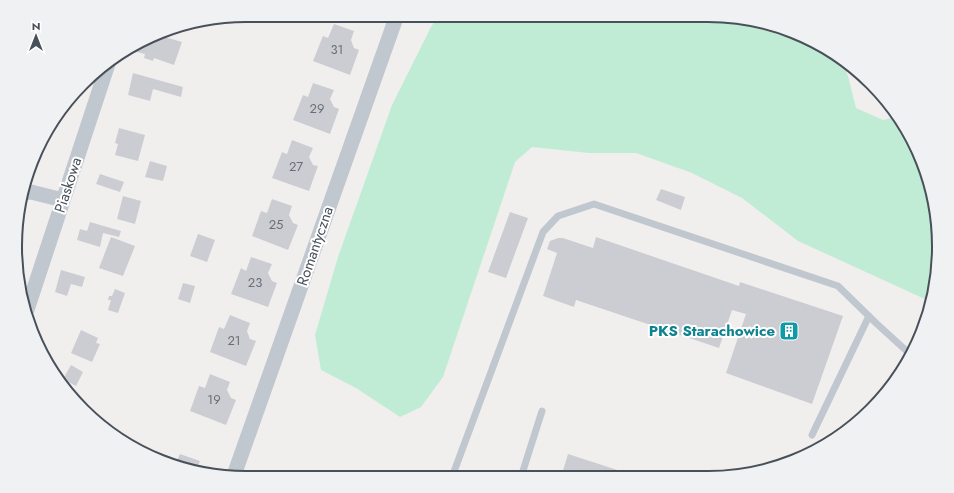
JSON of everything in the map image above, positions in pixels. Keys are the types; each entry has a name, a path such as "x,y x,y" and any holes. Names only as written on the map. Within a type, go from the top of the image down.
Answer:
{"street":[{"name":"Romantyczna","path":"235,471 395,22"},
{"name":"Piaskowa","path":"29,303 107,71"},
{"path":"29,192 63,200"}],"lane":[{"path":"454,471 543,232 558,216 594,204 838,286 906,351"},
{"path":"812,436 869,316"},
{"path":"523,471 542,411"}],"green space":[{"path":"434,22 722,22 751,26 780,34 820,52 845,69 856,108 883,120 891,118 902,134 915,161 928,203 932,232 932,261 926,299 798,241 742,198 692,173 636,153 589,153 532,147 515,162 443,377 421,407 400,417 356,388 321,370 315,335 338,257 392,105"}],"building":[{"path":"334,24 354,31 351,40 354,48 359,50 350,75 313,61 323,36 328,38"},
{"path":"166,37 182,42 174,65 154,58 153,61 144,58 145,54 137,52 138,50 147,45"},
{"path":"133,73 183,87 181,97 153,89 150,101 128,95"},
{"path":"313,83 334,90 330,99 334,107 339,109 330,134 293,120 303,95 308,97"},
{"path":"119,128 145,135 138,161 115,155 118,144 115,143"},
{"path":"292,140 313,148 309,157 313,165 318,166 309,191 272,178 282,152 287,154"},
{"path":"150,161 167,166 163,181 145,177"},
{"path":"100,174 124,182 120,192 96,184"},
{"path":"661,189 685,197 681,210 656,200"},
{"path":"123,196 141,201 135,224 117,219"},
{"path":"272,199 292,206 289,215 293,223 298,225 288,250 252,236 261,211 267,213"},
{"path":"510,212 528,218 506,278 488,272"},
{"path":"90,222 121,231 119,237 103,233 100,247 77,240 80,229 87,231"},
{"path":"198,234 215,240 207,262 190,256"},
{"path":"111,237 135,246 123,276 99,268"},
{"path":"596,237 739,286 740,282 843,316 812,404 726,373 746,314 732,310 719,348 576,300 574,307 543,296 557,253 547,249 550,241 563,238 593,248"},
{"path":"251,257 272,264 268,273 272,281 277,283 268,307 231,294 241,268 246,271"},
{"path":"61,270 85,277 82,287 71,284 67,296 55,292"},
{"path":"183,283 195,286 190,303 178,299"},
{"path":"115,289 125,293 118,313 108,310 111,300 108,300 109,296 112,296"},
{"path":"230,315 250,323 247,331 250,339 256,341 246,366 210,352 219,327 224,329"},
{"path":"81,330 98,338 96,343 100,344 92,362 71,353"},
{"path":"71,365 83,372 76,386 67,381 64,377"},
{"path":"210,374 230,382 227,390 231,398 236,400 226,425 190,411 199,386 205,388"},
{"path":"180,454 200,461 198,466 177,460"},
{"path":"568,454 621,471 563,471"}],"place":[{"name":"PKS Starachowice","path":"789,331"}]}
